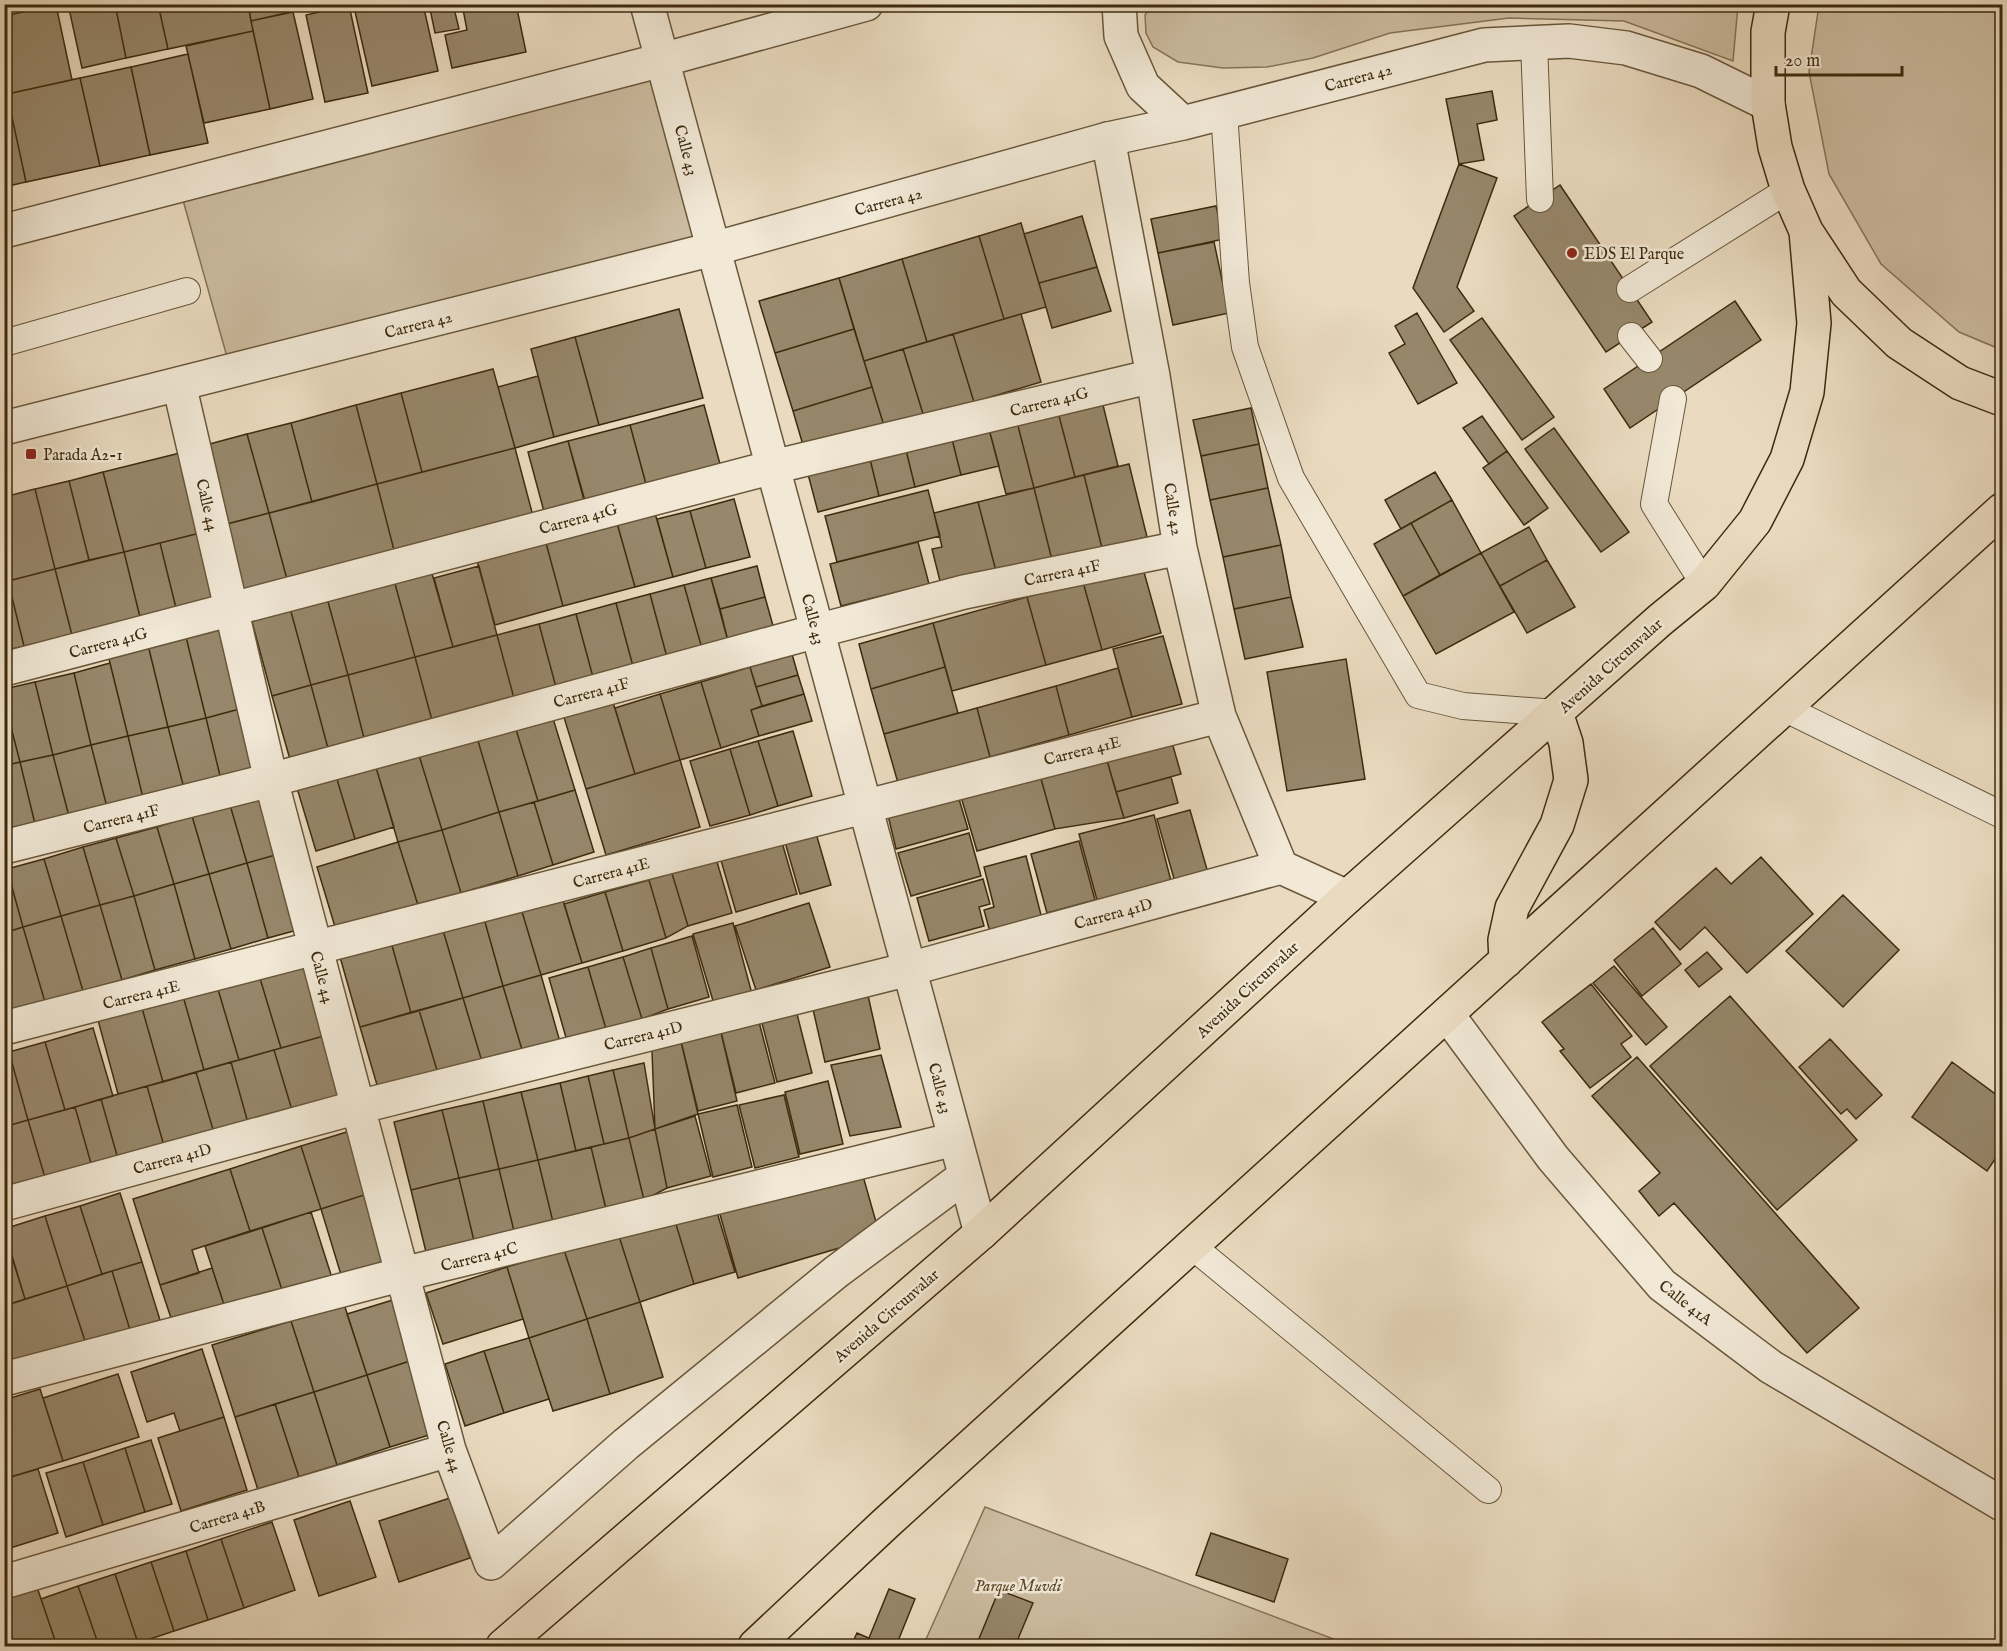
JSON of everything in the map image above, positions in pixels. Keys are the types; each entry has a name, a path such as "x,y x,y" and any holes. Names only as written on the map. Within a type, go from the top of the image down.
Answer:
{"highway":[{"path":"1773,4 1768,32 1768,104 1775,147 1788,190 1806,231 1846,292 1899,343 1960,383 2002,399"},
{"name":"Avenida Circunvalar","path":"503,1647 981,1233 1347,897 1660,620 1704,584 1755,521 1787,459 1807,392 1814,323 1806,231"},
{"path":"755,1647 783,1633 885,1524 2002,510"},
{"path":"1506,961 1505,940 1512,908 1557,825 1571,780 1566,743 1556,713"}],"street":[{"name":"Calle 43","path":"647,4 981,1233"},
{"path":"4,231 662,60 866,4"},
{"path":"1119,4 1121,36 1143,86 1183,123"},
{"name":"Carrera 42","path":"4,428 713,249 1108,140 1224,113 1484,45 1569,41 1626,48 1701,71 1768,104"},
{"name":"Calle 42","path":"1108,140 1153,376 1180,548 1219,716 1281,867"},
{"name":"Carrera 41G","path":"4,669 773,467 1153,376"},
{"name":"Calle 44","path":"179,384 271,780 449,1450 491,1563 626,1444 827,1279 965,1176"},
{"name":"Carrera 41F","path":"4,848 271,780 964,592 1180,548"},
{"name":"Carrera 41E","path":"4,1028 865,805 1219,716"},
{"path":"1281,867 1347,897"},
{"name":"Carrera 41D","path":"4,1204 358,1107 909,969 1281,867"},
{"name":"Calle 41A","path":"1447,1014 1553,1158 1662,1285 1771,1367 2002,1504"},
{"name":"Carrera 41C","path":"4,1379 403,1274 955,1139"},
{"name":"Carrera 41B","path":"4,1582 449,1450"}],"lane":[{"path":"1534,43 1540,199"},
{"path":"1224,113 1236,283 1245,347 1291,478 1418,695 1463,706 1556,713"},
{"path":"1630,289 1788,190"},
{"path":"4,343 187,291"},
{"path":"1631,336 1649,359"},
{"path":"1673,399 1654,504 1704,584"},
{"path":"1784,708 2002,815"},
{"path":"1192,1246 1488,1490"}],"green space":[{"path":"1153,4 1738,5 1733,61 1624,21 1509,18 1390,33 1313,58 1267,67 1223,68 1178,62 1153,47 1146,33 1145,15"},
{"path":"1819,5 2002,5 2002,350 1959,332 1881,264 1829,174 1809,72"},
{"path":"662,60 713,249 231,371 179,186"},
{"name":"Parque Muvdi","path":"985,1507 1352,1646 923,1646"}],"building":[{"path":"68,4 115,4 126,58 82,68"},
{"path":"115,4 158,4 168,49 126,58"},
{"path":"158,4 248,4 253,31 168,49"},
{"path":"248,4 325,4 251,21"},
{"path":"368,4 423,4 438,71 372,86 354,7"},
{"path":"429,4 453,4 459,29 435,33"},
{"path":"462,4 516,4 526,52 452,68 445,35 467,30"},
{"path":"687,4 711,4 689,11"},
{"path":"56,5 72,80 7,94 4,84 4,16"},
{"path":"349,5 368,93 325,102 306,15"},
{"path":"293,12 313,99 270,109 251,21"},
{"path":"253,31 270,109 204,123 186,46"},
{"path":"188,54 208,143 150,155 131,67"},
{"path":"131,67 150,155 100,166 80,78"},
{"path":"80,78 100,166 26,182 7,94"},
{"path":"1492,91 1497,120 1477,124 1484,160 1459,164 1446,99"},
{"path":"7,94 26,182 4,187 4,95"},
{"path":"1459,164 1497,178 1457,287 1474,311 1444,332 1413,288"},
{"name":"EDS El Parque","path":"1560,185 1652,322 1606,352 1514,216"},
{"path":"1216,206 1224,239 1158,253 1151,219"},
{"path":"1082,216 1097,267 1039,283 1024,234"},
{"path":"1021,223 1046,307 1004,319 979,236"},
{"path":"979,236 1004,319 927,342 902,259"},
{"path":"1214,242 1229,313 1173,325 1158,253"},
{"path":"902,259 927,342 864,361 839,278"},
{"path":"1097,267 1111,311 1052,328 1039,283"},
{"path":"839,278 854,329 775,353 759,301"},
{"path":"1735,301 1761,340 1630,428 1604,389"},
{"path":"679,309 703,398 599,425 575,337"},
{"path":"1417,313 1457,383 1418,404 1389,353 1405,344 1395,326"},
{"path":"1021,314 1041,382 974,402 953,334"},
{"path":"1482,318 1554,417 1522,440 1450,340"},
{"path":"854,329 872,387 793,411 775,353"},
{"path":"953,334 974,402 924,417 903,349"},
{"path":"575,337 599,425 554,437 531,349"},
{"path":"903,349 924,417 885,429 864,361"},
{"path":"493,369 515,448 422,472 401,393"},
{"path":"538,376 554,437 515,448 498,387"},
{"path":"872,387 885,429 805,452 793,411"},
{"path":"401,393 422,472 377,484 356,405"},
{"path":"1102,401 1118,466 1075,477 1058,412"},
{"path":"356,405 377,484 312,502 291,423"},
{"path":"704,405 720,464 646,484 630,425"},
{"path":"1251,408 1259,444 1201,456 1193,420"},
{"path":"1058,412 1075,477 1034,488 1017,422"},
{"path":"1482,416 1507,451 1489,464 1463,428"},
{"path":"1017,422 1034,488 1006,494 989,429"},
{"path":"291,423 312,502 269,513 247,434"},
{"path":"630,425 646,484 584,500 568,441"},
{"path":"1554,428 1629,532 1601,552 1525,449"},
{"path":"989,429 999,466 961,475 952,439"},
{"path":"247,434 269,513 223,525 202,446"},
{"path":"952,439 961,475 915,487 906,450"},
{"path":"568,441 587,508 546,519 528,452"},
{"path":"1259,444 1268,488 1210,500 1201,456"},
{"path":"515,448 533,516 395,554 377,484"},
{"path":"906,450 915,487 879,496 870,459"},
{"path":"1507,451 1548,508 1524,525 1483,468"},
{"path":"180,453 200,533 124,552 103,472"},
{"path":"870,459 879,496 818,512 808,474"},
{"path":"1129,464 1147,537 1102,548 1084,475"},
{"path":"103,472 124,552 89,560 69,481"},
{"path":"1435,472 1452,500 1401,529 1385,500"},
{"path":"1084,475 1102,548 1052,560 1034,488"},
{"path":"69,481 89,560 55,569 35,489"},
{"path":"377,484 395,554 288,583 269,513"},
{"path":"1034,488 1052,560 997,575 978,502"},
{"path":"1268,488 1281,545 1223,557 1210,500"},
{"path":"35,489 55,569 8,581 4,569 4,497"},
{"path":"928,490 940,536 837,562 825,516"},
{"path":"734,499 750,557 706,568 690,511"},
{"path":"1452,500 1481,553 1440,575 1411,523"},
{"path":"978,502 997,575 942,589 932,549 942,547 934,513"},
{"path":"690,511 706,568 673,577 657,519"},
{"path":"269,513 288,583 242,594 223,525"},
{"path":"655,513 673,577 635,587 617,523"},
{"path":"617,523 635,587 563,606 546,543"},
{"path":"1411,523 1440,575 1403,596 1374,544"},
{"path":"1529,527 1547,560 1500,586 1481,553"},
{"path":"200,533 216,598 176,608 160,543"},
{"path":"918,542 929,584 841,606 830,564"},
{"path":"160,543 176,608 140,617 124,552"},
{"path":"546,543 563,606 495,625 477,561"},
{"path":"1281,545 1291,597 1234,609 1223,557"},
{"path":"124,552 140,617 72,635 55,569"},
{"path":"1481,553 1514,612 1436,654 1403,596"},
{"path":"1547,560 1575,607 1527,633 1500,586"},
{"path":"1142,565 1161,633 1102,650 1083,582"},
{"path":"479,566 497,635 453,647 434,578"},
{"path":"757,566 765,597 720,609 711,578"},
{"path":"55,569 72,635 24,646 8,581"},
{"path":"431,570 453,647 415,657 394,580"},
{"path":"711,578 729,645 703,652 684,585"},
{"path":"394,580 415,657 348,675 327,598"},
{"path":"8,581 24,646 4,651 4,582"},
{"path":"1083,582 1102,650 1046,665 1027,597"},
{"path":"684,585 703,652 668,661 650,594"},
{"path":"650,594 668,661 634,670 616,603"},
{"path":"765,597 775,633 729,645 720,609"},
{"path":"1027,597 1046,665 952,691 933,623"},
{"path":"1291,597 1303,647 1245,659 1234,609"},
{"path":"327,598 348,675 311,685 290,608"},
{"path":"616,603 634,670 594,681 576,614"},
{"path":"290,608 311,685 272,696 251,618"},
{"path":"576,614 594,681 557,691 539,624"},
{"path":"933,623 945,667 871,689 859,644"},
{"path":"539,624 557,691 515,702 497,635"},
{"path":"227,626 247,707 206,718 186,637"},
{"path":"497,635 515,702 433,724 415,657"},
{"path":"1163,636 1182,704 1132,717 1113,649"},
{"path":"186,637 206,718 168,727 148,645"},
{"path":"148,645 168,727 128,736 108,655"},
{"path":"792,654 798,675 756,687 750,667"},
{"path":"415,657 433,724 365,742 348,675"},
{"path":"1346,659 1365,779 1287,791 1267,672"},
{"path":"110,663 128,736 91,745 74,673"},
{"path":"750,667 762,706 751,710 759,736 721,748 701,682"},
{"path":"945,667 958,713 884,734 871,689"},
{"path":"1118,668 1132,717 1069,735 1056,686"},
{"path":"74,673 91,745 53,755 35,682"},
{"path":"348,675 365,742 329,752 311,685"},
{"path":"798,675 804,694 762,706 756,687"},
{"path":"35,682 53,755 20,762 4,700 4,689"},
{"path":"701,682 721,748 680,760 660,694"},
{"path":"311,685 329,752 291,763 272,696"},
{"path":"1056,686 1069,735 990,757 977,708"},
{"path":"660,694 680,760 635,774 615,708"},
{"path":"804,694 812,721 759,736 751,710"},
{"path":"612,699 635,774 586,789 563,714"},
{"path":"4,700 20,762 4,766"},
{"path":"247,707 264,777 223,788 206,718"},
{"path":"977,708 990,757 898,783 884,734"},
{"path":"551,712 575,790 538,801 514,723"},
{"path":"206,718 223,788 186,796 168,727"},
{"path":"514,723 538,801 499,812 476,734"},
{"path":"168,727 186,796 145,806 128,736"},
{"path":"793,731 812,796 778,806 758,741"},
{"path":"476,734 499,812 442,830 418,752"},
{"path":"128,736 145,806 109,815 91,745"},
{"path":"1171,739 1181,774 1116,792 1106,757"},
{"path":"758,741 778,806 750,815 730,749"},
{"path":"91,745 109,815 71,824 53,755"},
{"path":"730,749 750,815 710,826 690,761"},
{"path":"418,752 442,830 398,842 375,764"},
{"path":"53,755 71,824 37,832 20,762"},
{"path":"1106,757 1124,818 1055,829 1038,768"},
{"path":"680,760 700,827 606,855 586,789"},
{"path":"20,762 37,832 4,841 4,766"},
{"path":"375,764 394,827 355,839 336,776"},
{"path":"1038,768 1055,829 977,851 959,790"},
{"path":"336,776 355,839 316,851 297,788"},
{"path":"1171,777 1178,803 1124,818 1116,792"},
{"path":"956,789 968,829 896,849 887,811"},
{"path":"575,790 594,852 553,865 534,802"},
{"path":"262,796 279,854 247,863 230,805"},
{"path":"534,802 553,865 518,876 499,812"},
{"path":"230,805 247,863 209,874 192,816"},
{"path":"1190,810 1208,873 1175,882 1157,819"},
{"path":"499,812 518,876 461,893 442,830"},
{"path":"1154,815 1171,881 1097,900 1079,834"},
{"path":"192,816 209,874 174,884 157,827"},
{"path":"813,823 831,885 800,894 782,832"},
{"path":"157,827 174,884 134,896 116,838"},
{"path":"442,830 461,893 418,905 398,842"},
{"path":"779,832 797,894 736,912 718,850"},
{"path":"969,833 981,876 911,896 898,853"},
{"path":"116,838 134,896 100,905 83,847"},
{"path":"1079,841 1095,900 1047,913 1031,854"},
{"path":"398,842 418,905 336,930 317,867"},
{"path":"83,847 100,905 61,916 44,859"},
{"path":"279,854 301,929 268,938 247,863"},
{"path":"715,855 732,913 688,926 670,867"},
{"path":"1026,856 1042,919 990,932 984,910 994,907 984,867"},
{"path":"1761,857 1813,914 1747,973 1705,927 1680,950 1655,922 1716,868 1731,884"},
{"path":"44,859 61,916 23,927 7,869"},
{"path":"247,863 268,938 231,949 209,874"},
{"path":"670,867 688,926 666,938 649,880"},
{"path":"7,869 23,927 4,933 4,870"},
{"path":"209,874 231,949 195,959 174,884"},
{"path":"983,879 990,904 979,907 984,926 929,941 917,898"},
{"path":"649,880 666,938 623,951 605,892"},
{"path":"174,884 195,959 155,970 134,896"},
{"path":"605,892 623,951 582,963 564,904"},
{"path":"561,893 582,963 541,975 520,905"},
{"path":"1843,895 1899,950 1843,1007 1786,951"},
{"path":"134,896 155,970 122,980 100,905"},
{"path":"809,903 830,967 756,990 735,926"},
{"path":"100,905 122,980 83,991 61,916"},
{"path":"520,905 541,975 503,986 483,915"},
{"path":"483,915 503,986 463,998 442,927"},
{"path":"61,916 83,991 45,1002 23,927"},
{"path":"733,923 752,994 714,1004 693,934"},
{"path":"23,927 45,1002 9,1013 4,996 4,933"},
{"path":"442,927 463,998 411,1013 391,942"},
{"path":"1653,928 1681,964 1642,996 1614,960"},
{"path":"692,936 709,997 668,1009 651,948"},
{"path":"391,942 411,1013 360,1027 340,957"},
{"path":"651,948 668,1009 642,1019 623,957"},
{"path":"1707,952 1722,969 1699,987 1685,970"},
{"path":"623,957 642,1019 606,1029 588,967"},
{"path":"309,960 331,1034 281,1048 259,975"},
{"path":"1614,966 1667,1027 1646,1045 1593,983"},
{"path":"588,967 606,1029 567,1041 549,978"},
{"path":"259,975 281,1048 239,1060 217,986"},
{"path":"541,975 560,1042 523,1053 503,986"},
{"path":"865,982 880,1049 825,1062 810,996"},
{"path":"1591,984 1632,1036 1621,1044 1631,1057 1590,1088 1560,1051 1564,1049 1542,1022"},
{"path":"217,986 239,1060 204,1070 183,996"},
{"path":"503,986 523,1053 483,1065 463,998"},
{"path":"183,996 204,1070 163,1082 142,1008"},
{"path":"1730,996 1857,1140 1777,1210 1650,1066"},
{"path":"463,998 483,1065 439,1077 419,1010"},
{"path":"142,1008 163,1082 118,1094 98,1020"},
{"path":"419,1010 439,1077 380,1095 360,1027"},
{"path":"797,1014 812,1073 777,1082 762,1023"},
{"path":"758,1018 775,1083 736,1093 720,1028"},
{"path":"719,1024 737,1101 698,1111 679,1033"},
{"path":"93,1028 113,1096 65,1110 45,1042"},
{"path":"679,1033 698,1114 655,1129 652,1051"},
{"path":"331,1034 348,1094 292,1110 274,1050"},
{"path":"1830,1039 1882,1095 1856,1119 1847,1109 1841,1114 1799,1067"},
{"path":"45,1042 65,1110 28,1120 9,1052"},
{"path":"274,1050 292,1110 248,1123 231,1062"},
{"path":"9,1052 28,1120 4,1127 4,1053"},
{"path":"881,1055 901,1127 850,1136 831,1065"},
{"path":"1637,1057 1859,1308 1807,1353 1674,1203 1659,1216 1639,1191 1660,1173 1592,1096"},
{"path":"231,1062 248,1123 214,1133 196,1072"},
{"path":"1952,1062 2002,1099 2002,1149 1987,1171 1912,1117"},
{"path":"644,1063 655,1129 629,1138 613,1070"},
{"path":"613,1070 629,1138 604,1144 588,1076"},
{"path":"196,1072 214,1133 164,1146 147,1086"},
{"path":"588,1076 604,1144 576,1151 560,1083"},
{"path":"828,1081 843,1144 800,1154 785,1092"},
{"path":"560,1083 576,1151 538,1160 521,1092"},
{"path":"147,1086 164,1146 118,1159 101,1099"},
{"path":"521,1092 538,1160 499,1169 483,1101"},
{"path":"784,1095 799,1157 755,1168 739,1105"},
{"path":"101,1099 118,1159 92,1167 75,1107"},
{"path":"483,1101 499,1169 459,1178 442,1110"},
{"path":"737,1105 752,1167 713,1177 698,1114"},
{"path":"75,1107 92,1167 46,1181 28,1120"},
{"path":"442,1110 459,1178 411,1190 394,1122"},
{"path":"695,1116 711,1176 667,1188 655,1129"},
{"path":"28,1120 46,1181 4,1188 4,1127"},
{"path":"655,1129 667,1188 644,1200 629,1138"},
{"path":"350,1131 370,1193 321,1209 301,1146"},
{"path":"629,1138 644,1200 606,1209 591,1147"},
{"path":"301,1146 321,1209 250,1231 230,1169"},
{"path":"591,1147 606,1209 553,1222 538,1160"},
{"path":"538,1160 553,1222 514,1231 499,1169"},
{"path":"230,1169 250,1231 192,1250 199,1273 160,1285 133,1199"},
{"path":"499,1169 514,1231 474,1241 459,1178"},
{"path":"861,1169 880,1236 738,1278 719,1211"},
{"path":"459,1178 474,1241 426,1252 411,1190"},
{"path":"120,1193 142,1262 102,1274 80,1206"},
{"path":"370,1193 392,1262 342,1278 321,1209"},
{"path":"80,1206 102,1274 67,1286 45,1216"},
{"path":"716,1209 735,1272 694,1284 675,1221"},
{"path":"311,1212 333,1281 284,1296 262,1228"},
{"path":"45,1216 67,1286 25,1299 4,1229"},
{"path":"675,1221 694,1284 640,1302 618,1233"},
{"path":"262,1228 284,1296 227,1314 205,1246"},
{"path":"4,1232 25,1299 4,1306"},
{"path":"618,1233 640,1302 587,1319 564,1250"},
{"path":"564,1250 587,1319 529,1338 507,1267"},
{"path":"142,1262 160,1320 130,1330 112,1271"},
{"path":"507,1267 523,1319 443,1344 426,1293"},
{"path":"212,1268 227,1314 175,1330 160,1285"},
{"path":"112,1271 130,1330 86,1344 67,1286"},
{"path":"67,1286 86,1344 12,1367 4,1344 4,1306"},
{"path":"396,1299 416,1359 367,1375 347,1314"},
{"path":"640,1302 663,1377 610,1394 587,1319"},
{"path":"344,1304 367,1375 314,1392 291,1321"},
{"path":"587,1319 610,1394 553,1411 529,1338"},
{"path":"291,1321 314,1392 235,1417 212,1345"},
{"path":"529,1338 549,1399 504,1413 484,1351"},
{"path":"202,1349 224,1417 180,1431 174,1413 147,1422 131,1372"},
{"path":"484,1351 504,1413 465,1426 445,1364"},
{"path":"416,1359 439,1432 390,1447 367,1375"},
{"path":"118,1374 139,1437 63,1461 43,1398"},
{"path":"367,1375 390,1447 337,1465 314,1392"},
{"path":"40,1389 63,1461 4,1479 4,1400"},
{"path":"314,1392 337,1465 299,1477 275,1404"},
{"path":"275,1404 299,1477 258,1490 235,1417"},
{"path":"224,1417 247,1490 181,1511 158,1438"},
{"path":"151,1440 172,1504 145,1512 125,1448"},
{"path":"125,1448 145,1512 103,1525 83,1462"},
{"path":"83,1462 103,1525 66,1537 46,1473"},
{"path":"38,1469 58,1533 4,1550 4,1479"},
{"path":"450,1498 470,1558 399,1582 379,1521"},
{"path":"350,1501 376,1577 319,1596 294,1520"},
{"path":"272,1522 295,1590 244,1608 221,1539"},
{"path":"1211,1533 1288,1559 1274,1602 1196,1575"},
{"path":"221,1539 244,1608 208,1620 186,1551"},
{"path":"186,1551 208,1620 174,1631 151,1562"},
{"path":"151,1562 174,1631 138,1643 115,1574"},
{"path":"115,1574 138,1643 128,1646 99,1646 78,1586"},
{"path":"36,1584 57,1646 4,1646 4,1595"},
{"path":"78,1586 99,1646 57,1646 41,1599"},
{"path":"889,1589 915,1599 896,1646 869,1638"},
{"path":"999,1590 1033,1603 1015,1646 976,1646"},
{"path":"857,1633 887,1646 851,1646"}],"place":[{"name":"EDS El Parque","path":"1572,253"},
{"name":"Parada A2-1","path":"31,454"}]}
